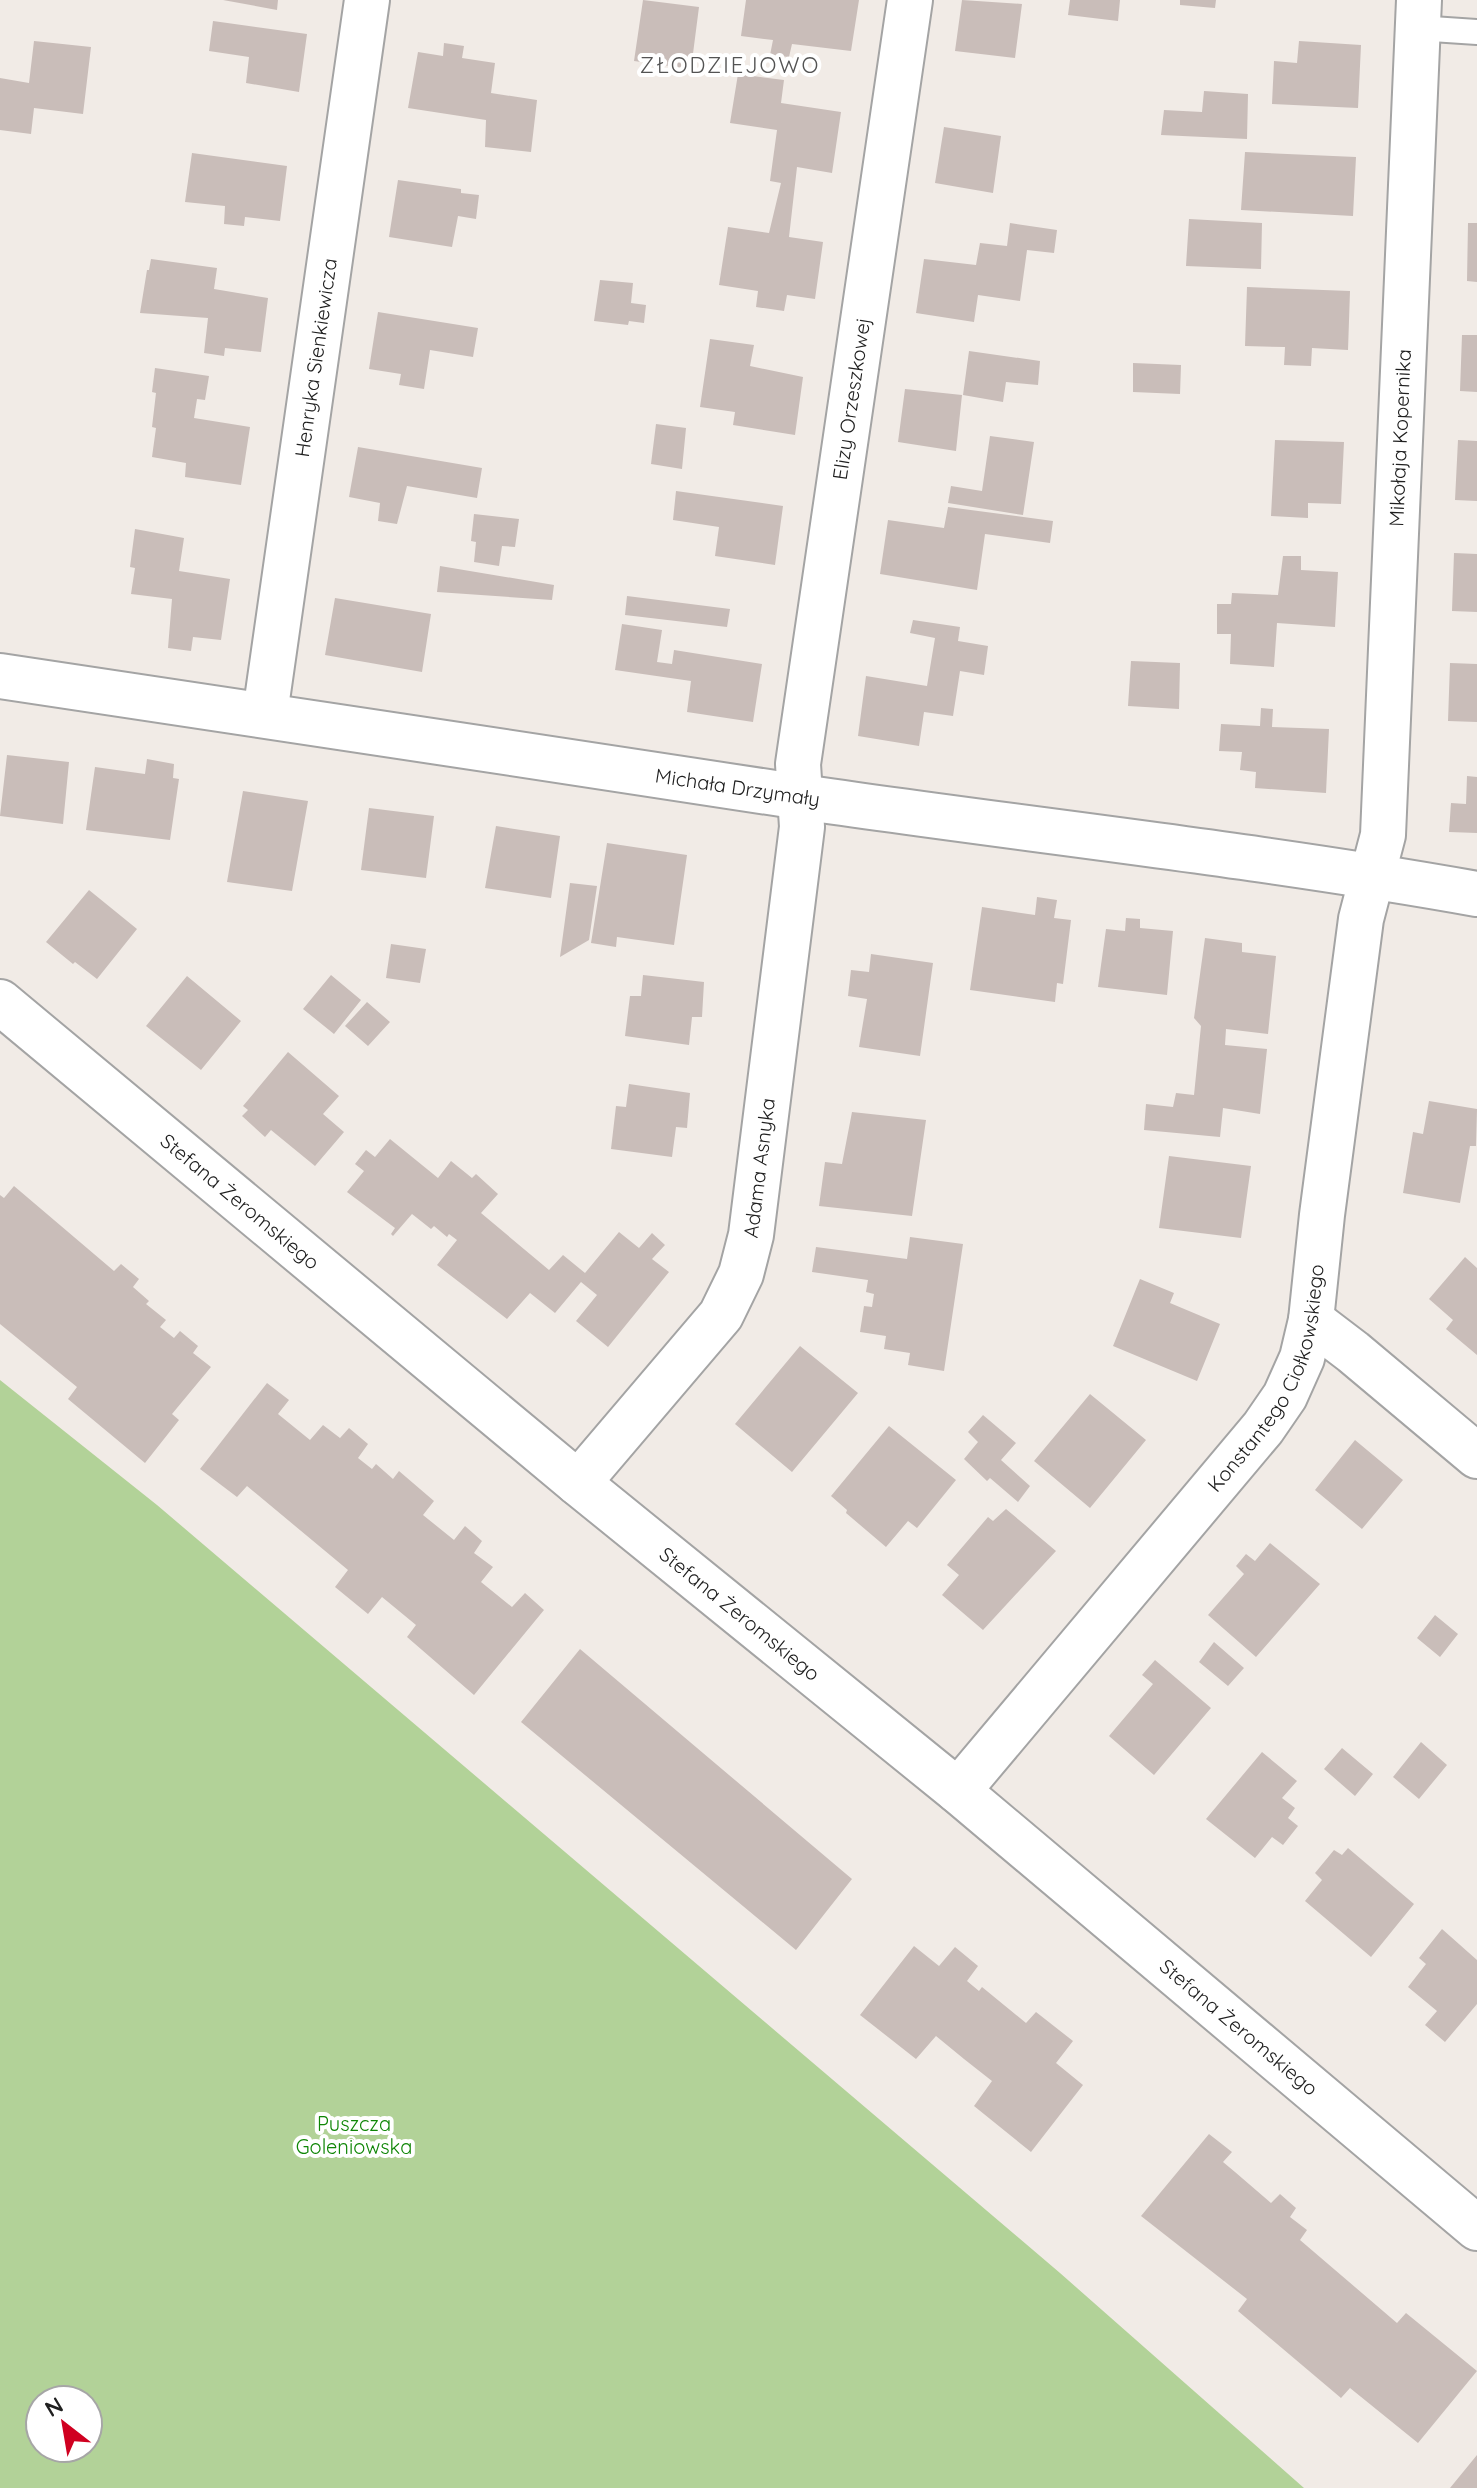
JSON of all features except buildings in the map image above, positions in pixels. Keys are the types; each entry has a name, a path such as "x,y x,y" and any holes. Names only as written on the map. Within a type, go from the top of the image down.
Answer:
{"street":[{"name":"Henryka Sienkiewicza","path":"265,714 367,0"},
{"name":"Elizy Orzeszkowej","path":"801,797 798,764 910,0"},
{"name":"Mikołaja Kopernika","path":"1373,875 1383,835 1418,14"},
{"name":"Michała Drzymały","path":"0,676 801,797 1373,875 1477,894"},
{"name":"Adama Asnyka","path":"578,1483 721,1315 741,1274 755,1204 802,827 801,797"},
{"name":"Konstantego Ciołkowskiego","path":"958,1791 1263,1428 1285,1396 1302,1358 1311,1320 1361,919 1373,875"},
{"name":"Stefana Żeromskiego","path":"0,1002 578,1483 958,1791 1477,2228"},
{"path":"1311,1320 1477,1456"}],"lane":[{"path":"1418,14 1477,32"}],"green space":[{"name":"Puszcza Goleniowska","path":"0,1380 157,1505 1060,2273 1304,2488 0,2488"}],"district":[{"name":"ZŁODZIEJOWO","path":"730,65"}]}
